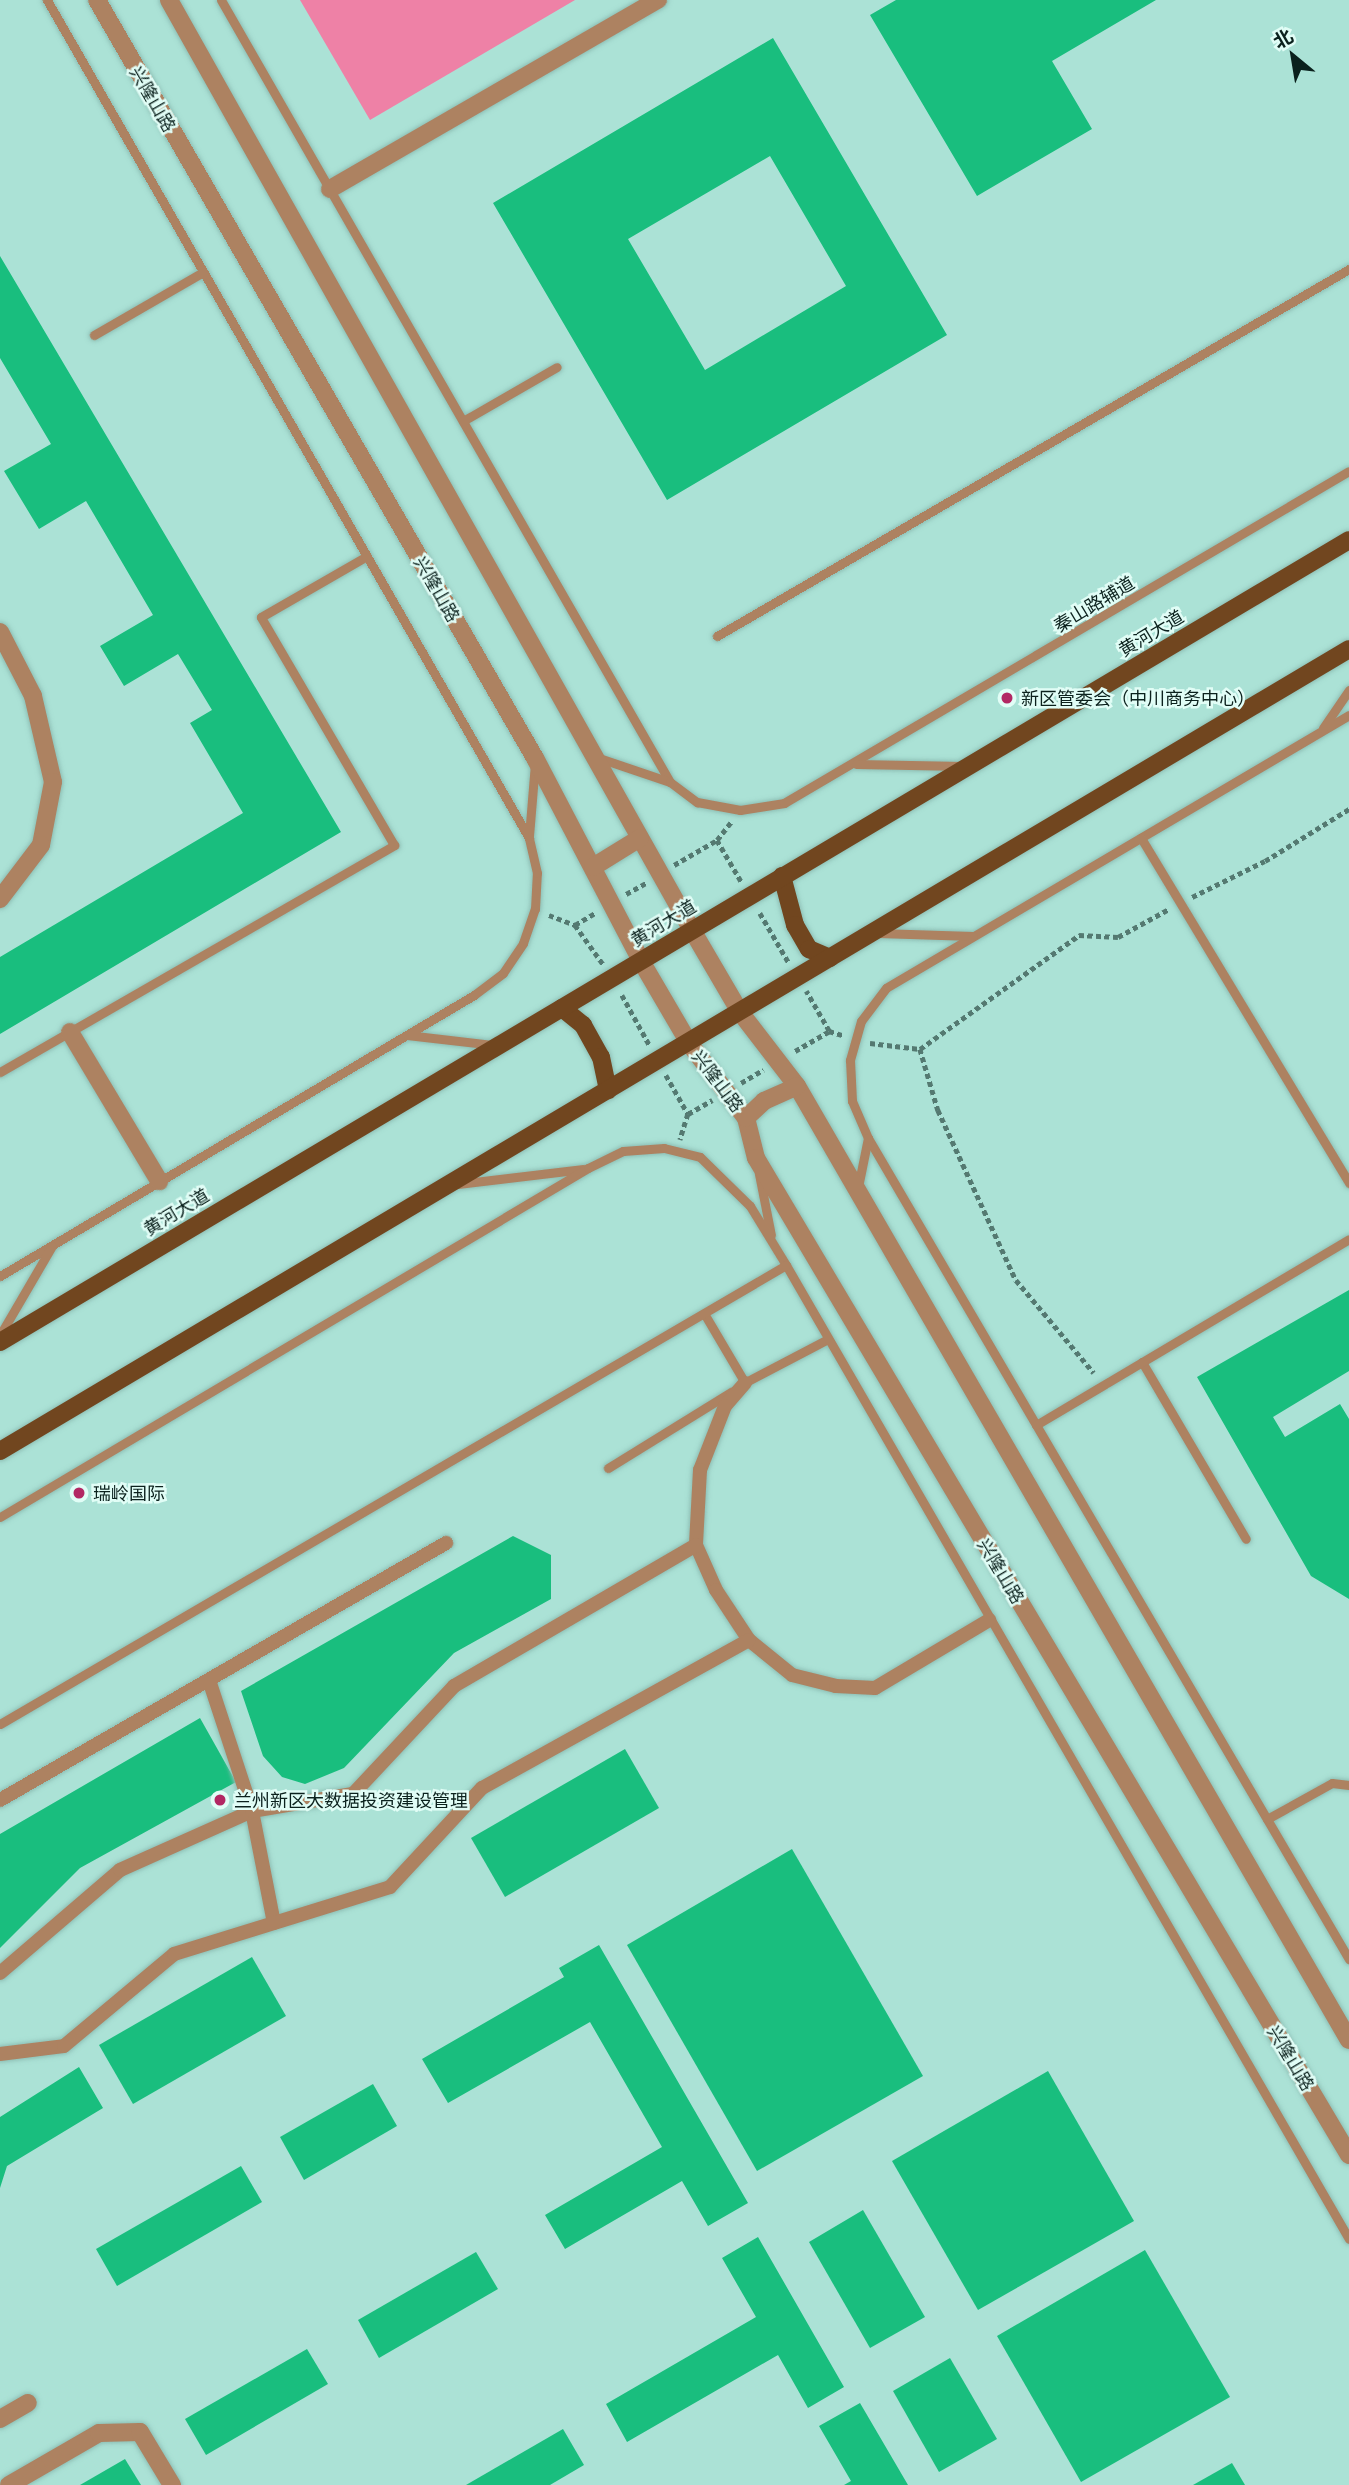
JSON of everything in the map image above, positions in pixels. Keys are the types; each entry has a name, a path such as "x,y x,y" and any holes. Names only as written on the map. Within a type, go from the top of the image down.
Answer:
{"main road":[{"name":"黄河大道","path":"0,1342 1349,540"},
{"path":"0,1451 1349,649"},
{"path":"782,876 795,925 809,949 830,958"},
{"path":"562,1008 583,1025 601,1057 608,1090"}],"street":[{"name":"兴隆山路","path":"97,0 535,758 641,961 689,1043 746,1118 756,1158 1349,2155"},
{"path":"169,0 692,930 740,1012 797,1086 857,1196 1349,2040"},
{"path":"330,189 658,0"},
{"path":"0,632 33,696 53,782 40,845 0,899"},
{"path":"593,867 640,838"},
{"path":"71,1032 159,1181"},
{"path":"746,1118 764,1101 797,1086"},
{"path":"744,1383 725,1406 700,1470 696,1545 716,1590 750,1640 792,1675 836,1686 875,1688 989,1620"},
{"path":"0,1800 446,1543"},
{"path":"0,1973 120,1870 252,1811 353,1794 454,1686 696,1545"},
{"path":"0,2054 64,2046 174,1954 390,1887 482,1788 750,1640"},
{"path":"209,1680 252,1811 274,1923"},
{"path":"0,2419 28,2403"},
{"path":"9,2485 99,2433 140,2432 172,2485"}],"lane":[{"path":"0,1276 474,995 503,973 523,943 535,909 537,873 529,838 47,0"},
{"path":"221,0 670,782"},
{"path":"717,636 1349,269"},
{"path":"94,335 203,272"},
{"path":"463,421 557,367"},
{"name":"秦山路辅道","path":"670,782 697,802 740,810 784,803 856,764 1349,471"},
{"path":"0,1072 394,845 261,617 367,556"},
{"path":"1320,732 1349,690"},
{"path":"1349,715 886,988 862,1021 850,1060 852,1101 868,1138 1349,1959"},
{"path":"594,756 670,782"},
{"path":"529,838 535,758"},
{"path":"856,764 969,766"},
{"path":"1141,838 1349,1183"},
{"path":"873,932 975,936"},
{"path":"406,1034 499,1045"},
{"path":"857,1196 868,1138"},
{"path":"0,1517 588,1168 622,1151 677,1151 700,1157 725,1177 750,1206 786,1265 1349,2239"},
{"path":"756,1158 773,1244"},
{"path":"449,1185 588,1168"},
{"path":"1036,1426 1349,1240"},
{"path":"0,1335 53,1245"},
{"path":"0,1724 705,1315 786,1265"},
{"path":"705,1315 744,1383"},
{"path":"608,1468 744,1383 828,1339"},
{"path":"1142,1362 1246,1539"},
{"path":"1267,1819 1332,1783 1349,1786"}],"path":[{"path":"856,1041 920,1049 1079,935 1118,937 1265,861 1349,809"},
{"path":"535,909 575,925 612,978 688,1115 677,1151"},
{"path":"920,1049 938,1110 1016,1280 1104,1385"}],"shaded area":[{"path":"300,0 575,0 370,120"}],"building":[{"path":"896,0 1156,0 1052,61 1092,129 977,196 870,15"},
{"path":"773,38 947,335 667,500 493,203","holes":["770,156 846,286 705,370 628,239"]},
{"path":"0,256 341,832 0,1034 0,957 243,813 190,723 212,710 178,654 124,686 100,646 153,615 86,501 39,529 4,471 51,444 0,358"},
{"path":"1349,1290 1349,1371 1273,1417 1285,1437 1340,1404 1349,1419 1349,1599 1311,1576 1197,1377"},
{"path":"513,1536 551,1555 551,1599 454,1653 344,1768 305,1784 282,1777 263,1756 241,1691"},
{"path":"200,1718 236,1782 80,1868 0,1948 0,1834"},
{"path":"625,1749 659,1808 505,1897 471,1838"},
{"path":"792,1849 923,2076 757,2171 627,1945"},
{"path":"599,1945 748,2203 708,2226 682,2181 565,2249 545,2215 662,2147 590,2022 448,2103 422,2059 564,1977 559,1968"},
{"path":"252,1957 286,2016 133,2104 99,2045"},
{"path":"79,2067 103,2108 7,2166 0,2188 0,2117"},
{"path":"1048,2071 1134,2221 978,2310 892,2161"},
{"path":"373,2084 397,2126 304,2180 280,2137"},
{"path":"241,2166 262,2202 117,2286 96,2249"},
{"path":"863,2210 925,2317 870,2348 809,2242"},
{"path":"758,2237 844,2387 808,2408 778,2355 627,2442 606,2404 756,2317 722,2258"},
{"path":"1145,2250 1230,2397 1081,2482 997,2336"},
{"path":"476,2252 498,2289 379,2358 358,2320"},
{"path":"307,2349 328,2384 206,2455 185,2419"},
{"path":"950,2358 997,2439 939,2472 893,2391"},
{"path":"860,2403 908,2485 844,2485 851,2481 819,2426"},
{"path":"563,2429 584,2465 550,2485 466,2485"},
{"path":"125,2459 141,2485 80,2485"},
{"path":"1232,2463 1245,2485 1193,2485"}],"place":[{"name":"新区管委会（中川商务中心）","path":"1007,698"},
{"name":"瑞岭国际","path":"79,1493"},
{"name":"兰州新区大数据投资建设管理","path":"220,1800"}]}
